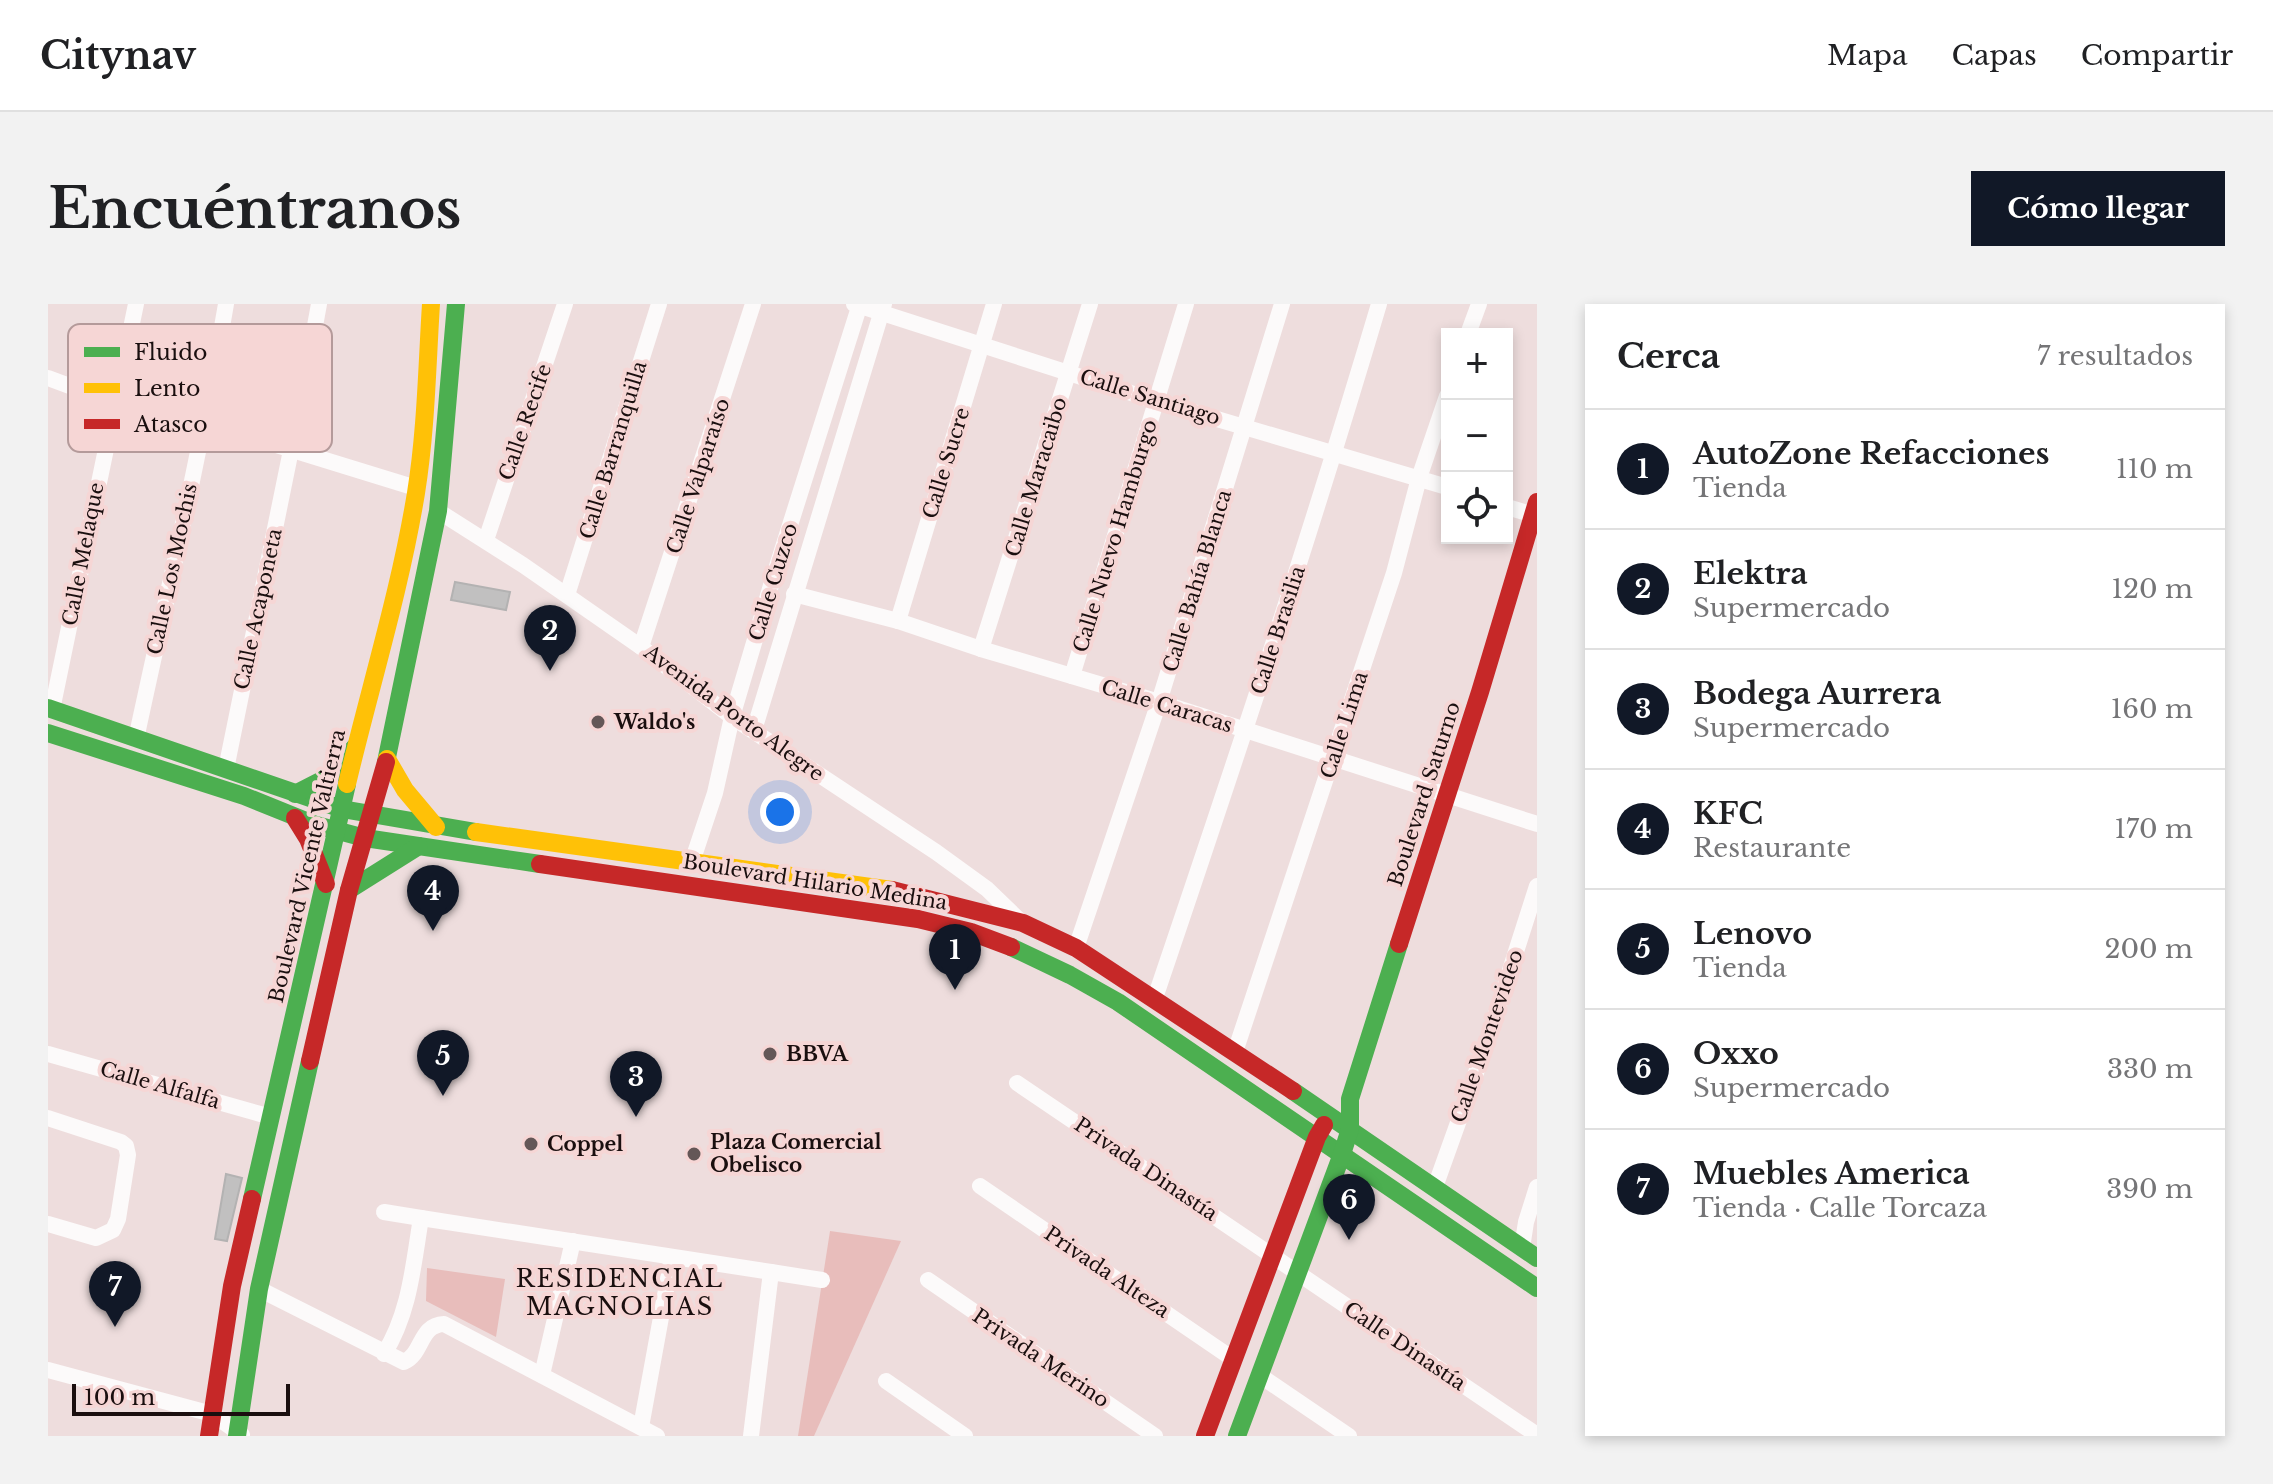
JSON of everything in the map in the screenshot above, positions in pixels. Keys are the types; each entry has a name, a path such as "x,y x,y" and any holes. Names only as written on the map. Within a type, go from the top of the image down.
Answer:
{"main road":[{"name":"Boulevard Vicente Valtierra","path":"209,1436 232,1286 326,884 335,831 360,739 412,516 431,304"},
{"path":"239,1434 259,1289 349,890 387,759 438,511 456,304"},
{"name":"Boulevard Saturno","path":"1237,1436 1342,1154 1350,1129 1350,1099 1536,511"},
{"name":"Boulevard Hilario Medina","path":"50,709 342,809 436,827 921,894 1023,923 1076,948 1155,998 1530,1253"},
{"name":"Boulevard Hilario Medina","path":"48,733 244,796 295,818 365,838 918,919 981,934 1037,957 1099,990 1537,1288"},
{"path":"295,794 332,775 350,756 360,739"},
{"path":"387,759 405,790 436,827"},
{"path":"295,818 308,839 326,884"},
{"path":"349,890 419,846"},
{"path":"1205,1436 1317,1137 1329,1116 1350,1099"}],"street":[{"name":"Calle Melaque","path":"132,324 136,304"},
{"name":"Calle Los Mochis","path":"222,324 226,304"},
{"name":"Calle Recife","path":"486,540 565,304"},
{"name":"Calle Barranquilla","path":"567,595 659,304"},
{"name":"Calle Valparaíso","path":"641,647 753,304"},
{"name":"Calle Sucre","path":"898,621 994,304"},
{"name":"Calle Maracaibo","path":"981,649 1090,304"},
{"name":"Calle Nuevo Hamburgo","path":"1072,676 1186,304"},
{"name":"Calle Bahía Blanca","path":"1076,948 1159,702 1282,304"},
{"name":"Calle Brasilia","path":"1155,998 1246,731 1379,304"},
{"path":"1470,328 1479,304"},
{"name":"Calle Santiago","path":"858,305 883,308 981,344 1156,401 1441,485"},
{"name":"Calle Cuzco","path":"692,862 715,793 732,717 858,305"},
{"name":"Calle Cuzco","path":"754,730 883,308"},
{"path":"48,378 68,385"},
{"name":"Calle Lima","path":"1235,1052 1394,573 1419,478 1446,400"},
{"name":"Calle Melaque","path":"50,709 104,452"},
{"name":"Calle Los Mochis","path":"136,739 197,452"},
{"name":"Calle Acaponeta","path":"226,769 291,452"},
{"path":"298,452 416,488"},
{"path":"1513,508 1536,511"},
{"name":"Avenida Porto Alegre","path":"438,511 567,595 732,717 987,889 1023,923"},
{"name":"Calle Caracas","path":"794,594 898,621 1537,824"},
{"name":"Calle Montevideo","path":"1435,1187 1488,1039 1537,886"},
{"name":"Calle Alfalfa","path":"48,1054 271,1117"},
{"name":"Privada Dinastía","path":"1017,1083 1274,1255"},
{"path":"48,1118 121,1142 126,1146 128,1155 118,1219 113,1230 96,1238 48,1224"},
{"name":"Privada Alteza","path":"980,1186 1233,1359"},
{"path":"1530,1253 1526,1222 1537,1187"},
{"path":"384,1212 822,1280"},
{"path":"384,1354 398,1331 406,1308 421,1218"},
{"path":"542,1375 573,1241"},
{"name":"Calle Dinastía","path":"1274,1255 1533,1435"},
{"path":"641,1427 672,1257"},
{"path":"751,1436 771,1272"},
{"name":"Privada Merino","path":"928,1280 1155,1436"},
{"path":"259,1289 400,1361 409,1361 425,1334 437,1324 444,1324 657,1436"},
{"path":"48,1370 212,1414 239,1434"},
{"path":"1259,1375 1349,1436"},
{"path":"886,1381 965,1436"}],"shaded area":[{"path":"830,1231 901,1241 814,1436 798,1436"},
{"path":"427,1268 505,1279 496,1337 426,1301"}],"building":[{"path":"455,582 510,592 506,610 451,600"},
{"path":"226,1174 242,1178 227,1241 215,1239"}],"traffic: fast":[{"path":"386,762 438,511 456,304"},
{"path":"48,708 342,809 476,832"},
{"path":"48,733 244,796 316,825 365,838 540,864"},
{"path":"295,794 332,775 355,747"},
{"path":"252,1199 347,784"},
{"path":"349,890 419,846"},
{"path":"1237,1436 1342,1154 1350,1129 1350,1099 1399,944"},
{"path":"1011,947 1118,1002 1537,1288"},
{"path":"237,1436 259,1289 310,1061"},
{"path":"1293,1091 1537,1258"}],"traffic: slow":[{"path":"347,784 393,603 416,493 424,423 431,304"},
{"path":"387,759 405,790 436,827"},
{"path":"476,832 892,890"}],"traffic: jam":[{"path":"1399,944 1537,502"},
{"path":"310,1061 349,890 386,762"},
{"path":"295,818 308,839 326,884"},
{"path":"540,864 918,919 971,932 1011,947"},
{"path":"892,890 1023,923 1076,948 1293,1091"},
{"path":"1205,1436 1324,1125"},
{"path":"209,1436 232,1286 252,1199"}],"place":[{"name":"Elektra","path":"550,671"},
{"name":"Waldo's","path":"598,722"},
{"name":"KFC","path":"433,931"},
{"name":"AutoZone Refacciones","path":"955,990"},
{"name":"BBVA","path":"770,1054"},
{"name":"Lenovo","path":"443,1096"},
{"name":"Bodega Aurrera","path":"636,1117"},
{"name":"Coppel","path":"531,1144"},
{"name":"Plaza Comercial Obelisco","path":"694,1154"},
{"name":"Oxxo","path":"1349,1240"},
{"name":"Muebles America","path":"115,1327"}],"district":[{"name":"RESIDENCIAL MAGNOLIAS","path":"620,1293"}]}
